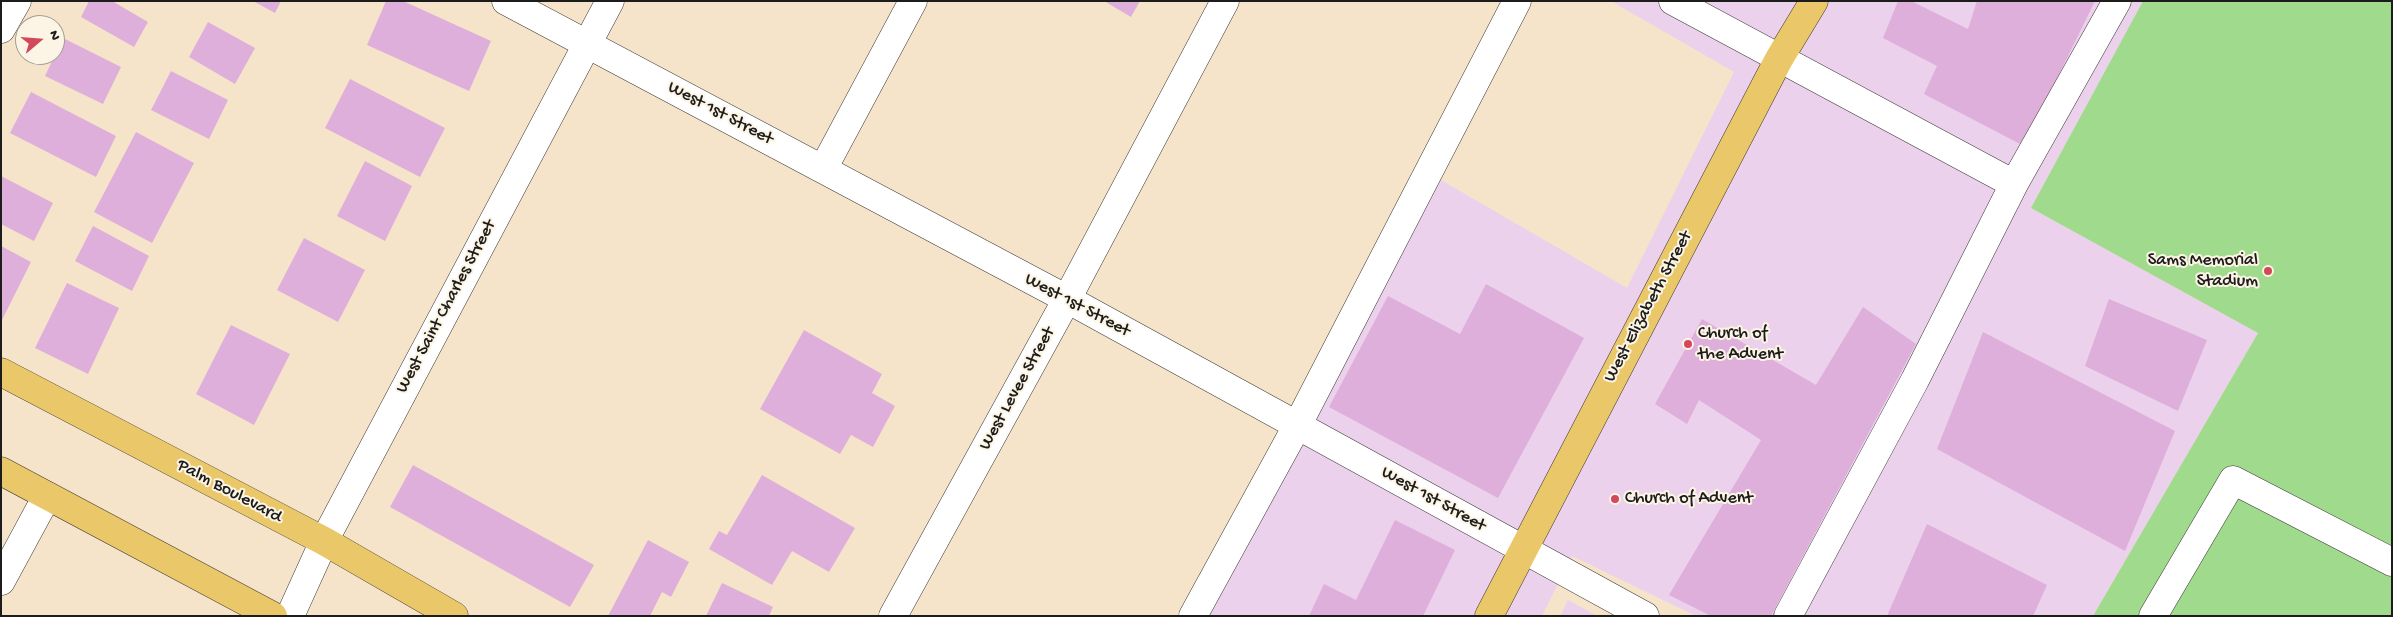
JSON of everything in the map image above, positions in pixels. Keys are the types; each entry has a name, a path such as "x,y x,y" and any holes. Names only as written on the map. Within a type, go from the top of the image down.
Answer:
{"main road":[{"name":"West Elizabeth Street","path":"1489,616 1522,549 1779,59 1814,1"},
{"name":"Palm Boulevard","path":"1,372 324,541 454,616"},
{"path":"1,471 273,616"}],"street":[{"path":"1,29 17,1"},
{"name":"West 1st Street","path":"506,1 1067,300 1522,549 1615,608 1645,616"},
{"name":"West Saint Charles Street","path":"290,616 324,541 586,43 610,1"},
{"path":"823,169 913,1"},
{"name":"West Levee Street","path":"903,612 1225,1"},
{"path":"1193,616 1297,426 1517,1"},
{"path":"1673,1 2014,184"},
{"path":"1788,616 1915,380 2014,184 2117,1"},
{"path":"2153,616 2233,480 2392,562"},
{"path":"1,581 47,496"}],"shaded area":[{"path":"1611,1 2143,1 2031,208 2258,333 2093,616 1696,616 1572,556 1542,616 1197,616 1441,180 1627,288 1734,72"},
{"path":"1568,600 1597,616 1560,616"}],"green space":[{"name":"Sams Memorial Stadium","path":"2143,1 2392,1 2392,616 2093,616 2258,333 2031,208"}],"building":[{"path":"89,1 112,1 148,22 134,47 81,17"},
{"path":"253,1 281,1 275,13"},
{"path":"386,1 403,1 491,41 469,91 367,45"},
{"path":"1104,1 1140,1 1131,17"},
{"path":"1898,1 1911,1 1968,29 1977,1 2095,1 2024,146 1924,94 1937,66 1883,38"},
{"path":"208,22 255,48 235,84 189,57"},
{"path":"65,39 121,67 103,104 45,76 50,65 65,65"},
{"path":"171,71 228,100 209,139 151,110"},
{"path":"350,79 445,128 420,177 325,128"},
{"path":"31,92 116,136 96,177 10,133"},
{"path":"136,132 194,163 152,243 94,212"},
{"path":"365,161 412,186 385,241 337,216"},
{"path":"1,176 53,203 34,241 1,224"},
{"path":"93,226 149,256 132,291 75,261"},
{"path":"304,238 365,270 338,322 277,290"},
{"path":"1,246 31,262 1,322"},
{"path":"67,283 119,308 88,374 35,348"},
{"path":"1486,284 1584,338 1498,498 1329,407 1388,296 1460,334"},
{"path":"2109,299 2207,340 2178,411 2085,366"},
{"name":"Church of the Advent","path":"1863,307 1916,344 1771,616 1711,616 1669,595 1761,440 1699,400 1687,424 1655,404 1702,319 1816,385"},
{"path":"231,325 290,354 254,425 196,394"},
{"path":"804,330 882,374 872,393 895,406 873,447 851,435 840,454 760,409"},
{"path":"1983,332 2175,431 2125,551 1937,449"},
{"path":"413,465 594,565 570,607 390,507"},
{"path":"762,475 855,528 829,572 792,551 772,585 709,549 719,531 727,535"},
{"path":"1395,520 1455,550 1423,616 1309,616 1324,584 1356,600"},
{"path":"1927,524 2047,585 2033,616 1887,616"},
{"path":"648,540 689,562 671,597 662,592 650,616 608,616"},
{"path":"722,583 773,607 769,616 706,616"}],"place":[{"name":"Sams Memorial Stadium","path":"2268,271"},
{"name":"Church of the Advent","path":"1688,344"},
{"name":"Church of Advent","path":"1615,499"}]}
